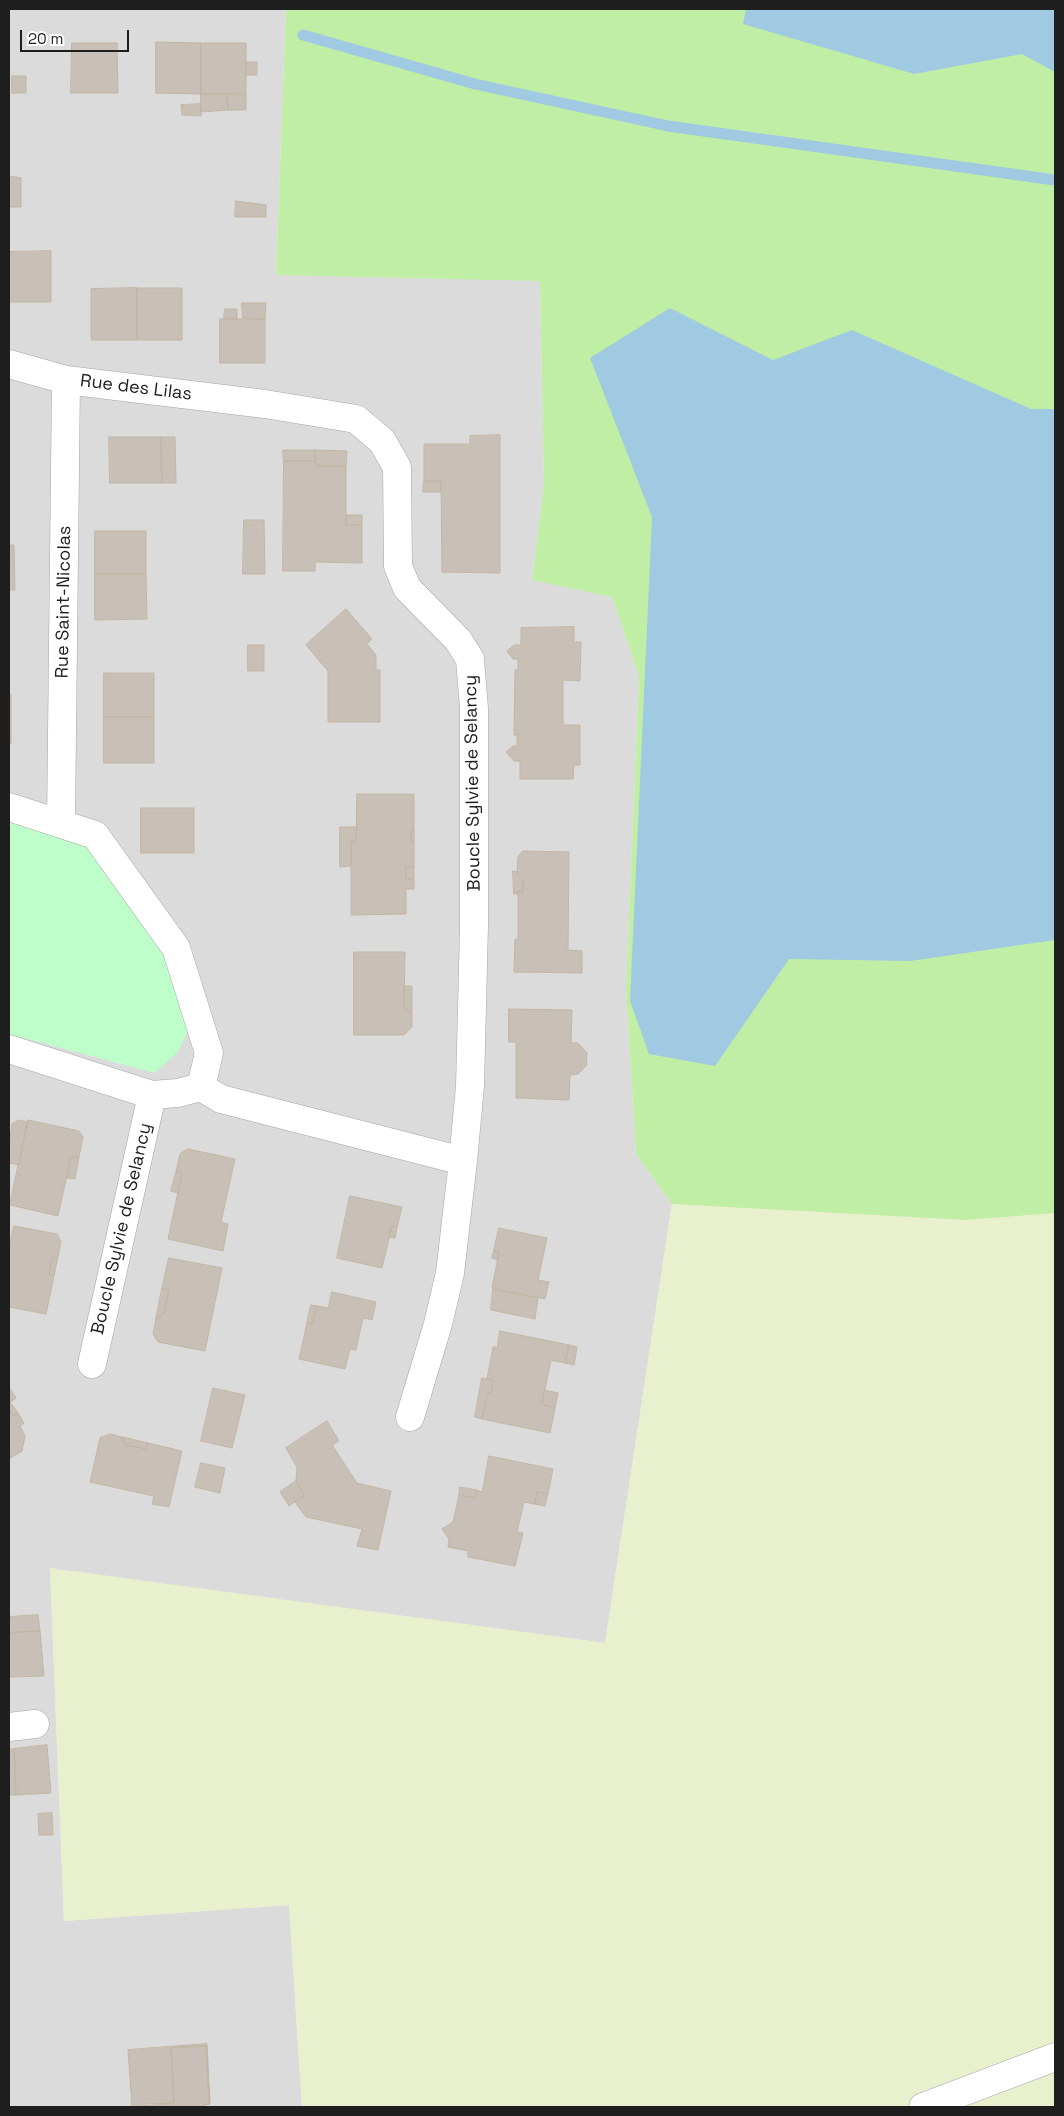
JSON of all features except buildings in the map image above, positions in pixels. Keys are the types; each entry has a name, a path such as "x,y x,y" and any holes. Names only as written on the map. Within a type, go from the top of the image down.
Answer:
{"street":[{"name":"Rue des Lilas","path":"9,364 66,380 265,404"},
{"name":"Rue Saint-Nicolas","path":"61,823 66,380"},
{"name":"Boucle Sylvie de Selancy","path":"265,404 356,419 382,441 397,467 398,566 407,588 458,640 470,659 474,709 474,926 470,1086 450,1273 438,1324 410,1417"},
{"path":"9,807 95,835 176,948 210,1053 201,1087"},
{"path":"9,1049 152,1095 178,1093 201,1087 221,1099 463,1161"},
{"name":"Boucle Sylvie de Selancy","path":"92,1364 152,1095"},
{"path":"9,1727 35,1724"},
{"path":"923,2107 1055,2057"}],"shaded area":[{"path":"9,9 286,9 276,275 540,280 544,484 532,579 612,597 639,676 626,989 636,1154 672,1204 605,1643 50,1569 64,1921 289,1905 302,2107 9,2107"}],"green space":[{"path":"286,9 1055,9 1055,1213 966,1220 672,1204 636,1154 626,989 639,676 612,597 532,580 544,484 540,281 276,275"},
{"path":"9,822 88,846 164,954 188,1031 177,1053 154,1073 9,1034"},
{"path":"672,1204 966,1220 1055,1213 1055,2107 302,2107 289,1905 64,1921 50,1568 605,1643"}],"water":[{"path":"746,9 1055,9 1055,72 1022,54 914,74 743,24"},
{"path":"670,308 773,360 852,330 1031,409 1055,409 1055,940 910,961 789,959 715,1066 649,1054 630,1001 652,517 590,358"}],"waterway":[{"path":"303,35 475,84 668,126 1055,180"}]}
